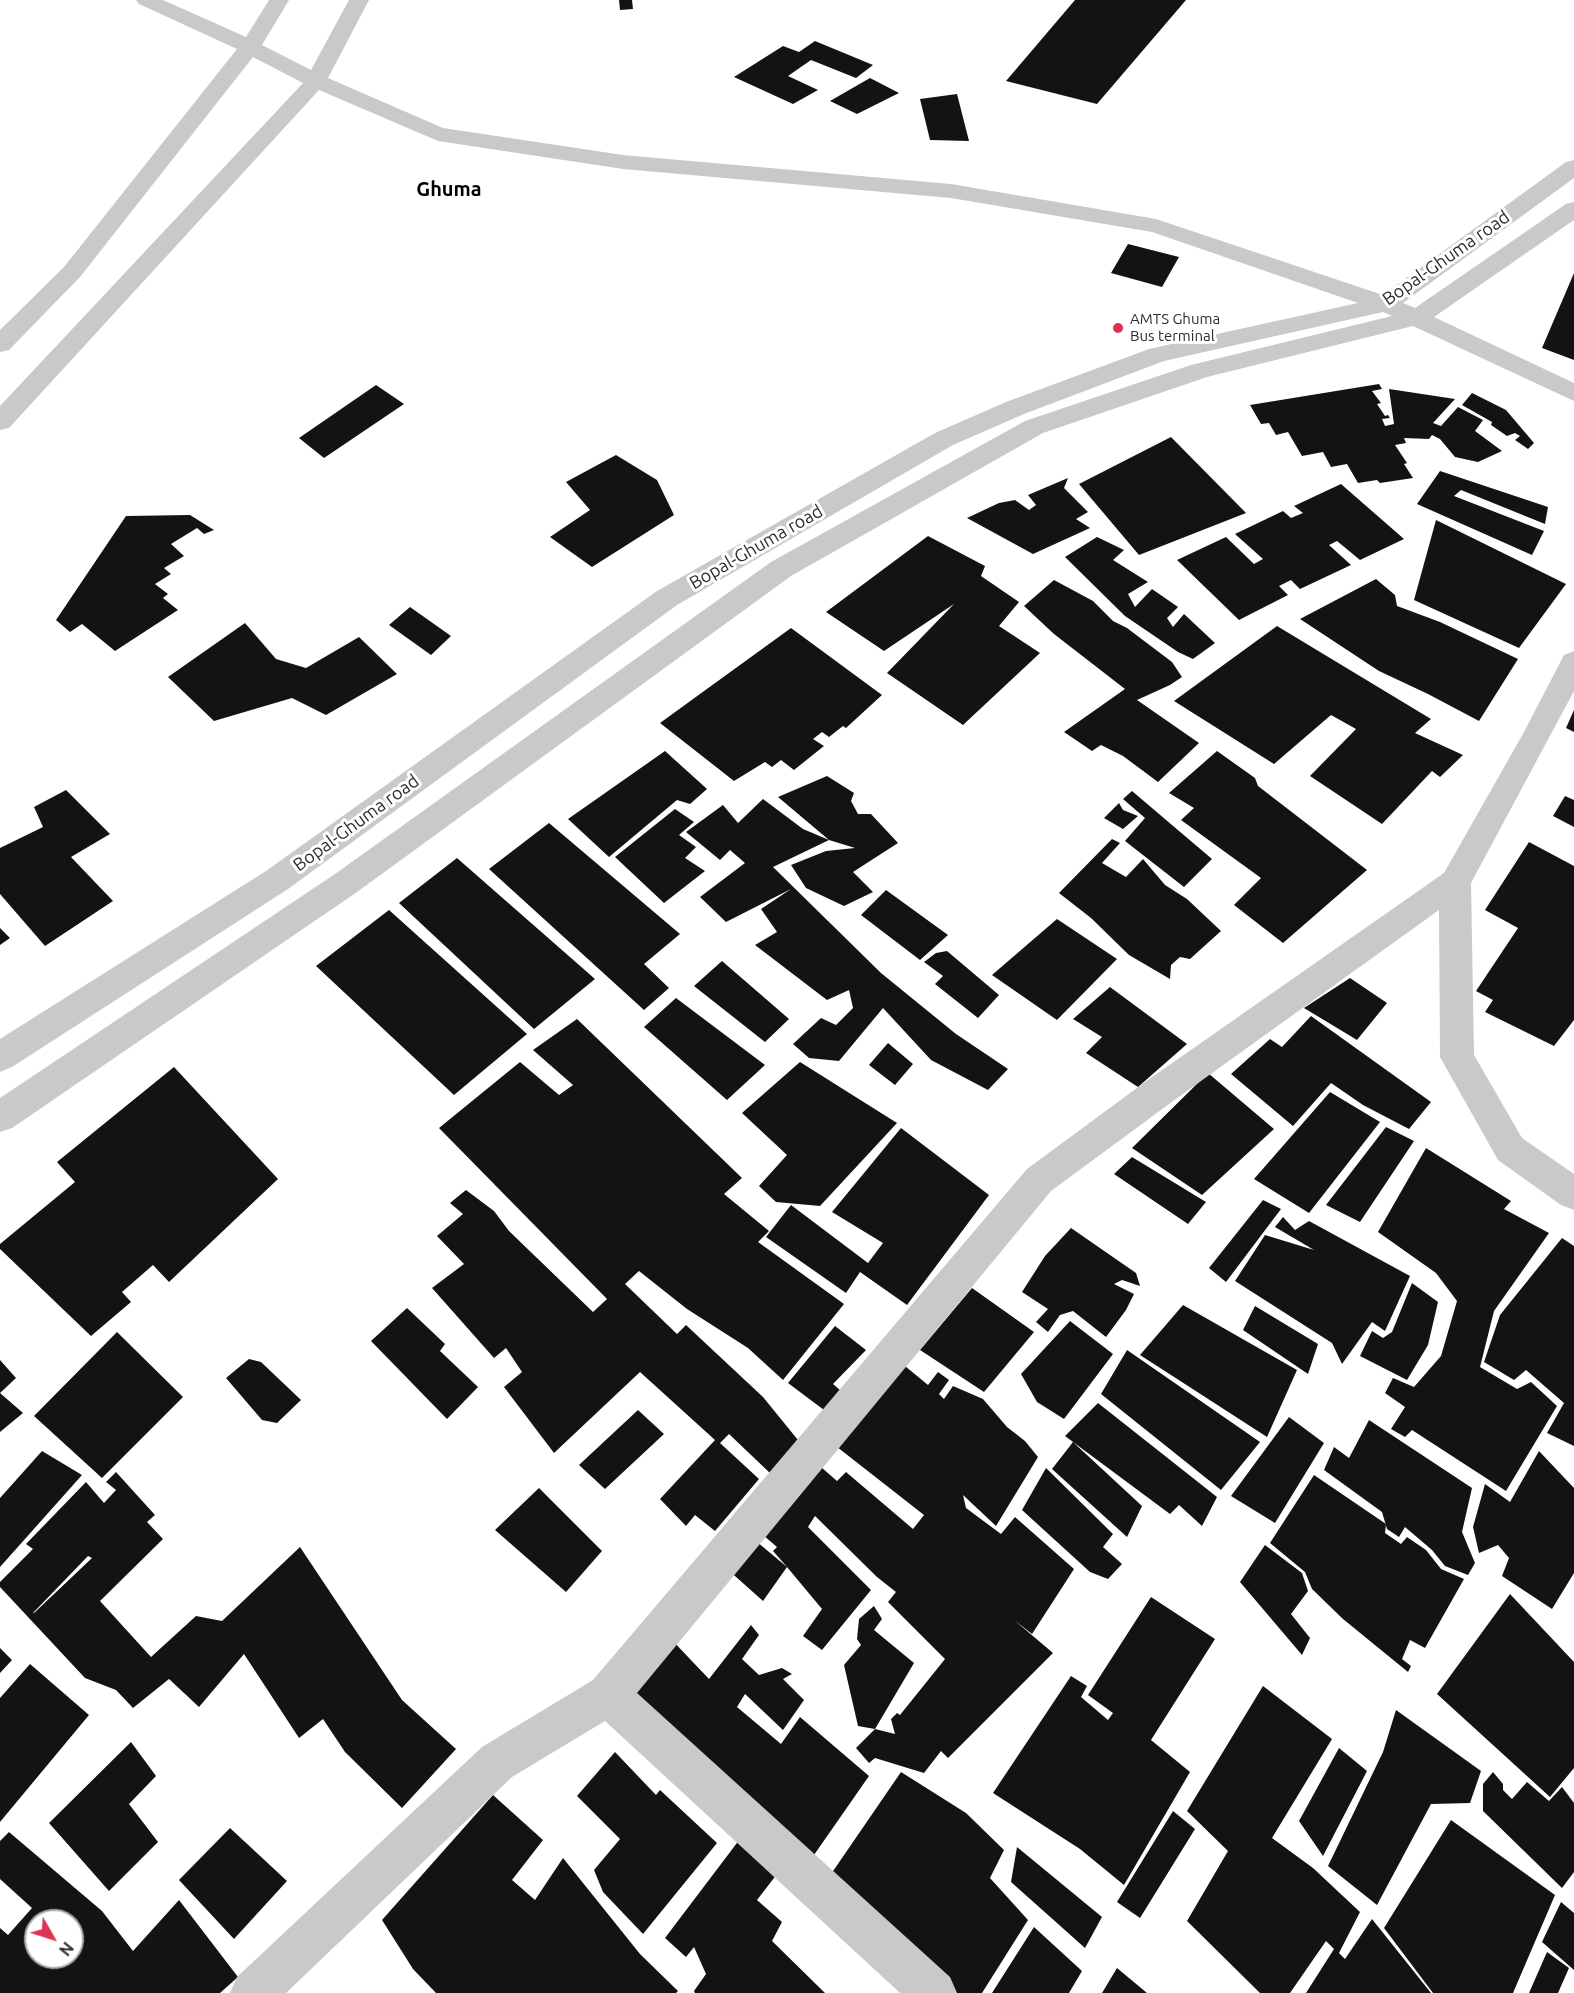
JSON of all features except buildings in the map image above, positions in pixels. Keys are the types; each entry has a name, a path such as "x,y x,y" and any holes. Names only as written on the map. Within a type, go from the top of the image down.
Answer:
{"street":[{"path":"147,0 250,47 316,81 438,134 623,162 951,190 1156,226 1386,304 1574,393"},
{"path":"0,344 72,272 250,47 279,0"},
{"path":"0,422 316,81 359,0"},
{"name":"Bopal-Ghuma road","path":"0,1057 277,880 667,598 944,439 1025,417 1158,355 1386,304 1574,167"},
{"path":"0,1117 346,883 781,568 1025,417 1417,318 1574,209"},
{"path":"253,1993 497,1762 608,1695 1040,1180 1157,1093 1455,882 1537,735 1574,662"},
{"path":"1455,882 1457,1057 1510,1149 1574,1194"},
{"path":"608,1695 934,1993"}],"place":[{"name":"AMTS Ghuma Bus terminal","path":"1118,328"}],"district":[{"name":"Ghuma","path":"449,189"}]}
